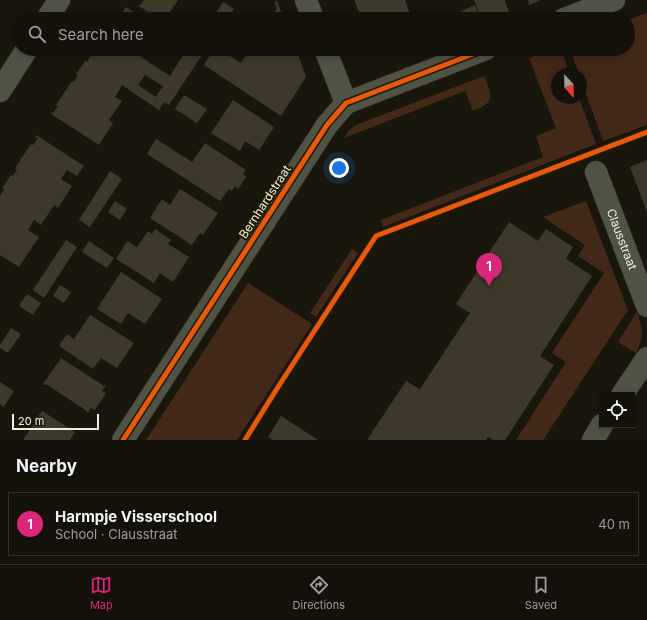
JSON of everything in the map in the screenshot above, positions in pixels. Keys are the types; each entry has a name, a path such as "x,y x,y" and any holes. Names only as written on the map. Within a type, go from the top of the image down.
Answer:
{"street":[{"path":"51,12 59,0"},
{"path":"306,0 310,12"},
{"path":"582,12 614,0"},
{"path":"0,91 22,56"},
{"path":"328,56 346,103"},
{"name":"Bernhardstraat","path":"122,440 327,125 346,103 468,56"},
{"name":"Clausstraat","path":"596,172 647,306"},
{"path":"624,392 647,358"},
{"path":"592,440 600,428"}],"shaded area":[{"path":"647,13 647,125 603,141 587,97 587,68 577,68 573,56 635,56 635,17"},
{"path":"535,56 564,56 568,68 551,68 551,104 581,104 596,144 383,227 381,220 543,157 536,136 556,128 529,58"},
{"path":"484,76 489,89 490,98 486,105 480,108 473,111 465,91 344,138 351,129 358,124"},
{"path":"586,201 628,310 543,440 516,440 566,362 552,353 604,273 578,256 585,245 543,217"},
{"path":"352,249 358,253 316,317 310,313"},
{"path":"248,283 312,324 237,440 146,440"},
{"path":"637,312 642,333 636,353 618,342"}],"building":[{"path":"144,0 178,0 170,12 148,12 139,6"},
{"path":"354,0 405,0 409,12 359,12"},
{"path":"474,0 505,0 509,12 478,12"},
{"path":"528,0 541,0 529,5"},
{"path":"277,1 281,12 274,12 277,8 274,2"},
{"path":"223,2 234,9 232,12 216,12"},
{"path":"475,5 478,12 459,12"},
{"path":"126,7 134,12 123,12"},
{"path":"91,56 142,56 170,76 183,56 201,56 169,105 164,102 159,110 122,85 115,97 122,101 109,120 113,123 99,145 51,114 58,106 56,105 72,81 74,82 78,75 76,74 85,61 87,62","holes":["145,75 163,86 156,97 138,85"]},
{"path":"210,56 230,56 241,63 246,56 298,56 306,77 281,116 204,65"},
{"path":"184,95 207,109 197,123 175,109"},
{"path":"233,100 274,127 259,150 245,141 240,151 211,133"},
{"path":"36,135 84,166 77,176 67,170 61,179 72,186 58,208 54,205 41,225 34,220 28,230 39,237 19,267 0,255 0,196 4,189 2,188 11,175 13,176 17,170 15,168 31,144 33,145 38,138 35,137"},
{"path":"156,139 192,162 205,143 246,170 243,174 246,177 238,189 235,186 232,191 229,189 220,201 147,154"},
{"path":"647,160 647,212 630,167"},
{"path":"110,171 122,179 90,227 79,220"},
{"path":"180,189 218,213 203,235 200,233 192,245 150,218 162,199 170,205"},
{"path":"115,201 127,209 120,220 108,212"},
{"path":"509,222 538,241 546,229 573,247 566,259 592,276 540,356 554,365 505,440 493,440 488,437 486,440 367,440 406,381 420,389 470,313 456,304"},
{"path":"155,229 171,240 168,244 189,257 173,282 160,273 154,283 116,259 127,241 137,247 148,231 152,234"},
{"path":"66,240 77,247 44,298 33,290"},
{"path":"89,241 114,258 107,268 82,252"},
{"path":"121,272 162,299 145,324 128,313 121,324 97,309"},
{"path":"60,285 71,292 64,303 53,296"},
{"path":"27,294 41,303 33,315 19,306"},
{"path":"90,315 134,343 117,368 101,358 93,369 59,346 67,334 74,339"},
{"path":"11,328 21,334 8,353 0,348 0,345"},
{"path":"61,358 104,386 106,385 102,391 106,393 95,410 91,408 88,413 46,384 43,384"},
{"path":"0,382 14,391 4,407 0,404"},
{"path":"42,411 75,432 70,440 23,440"},
{"path":"281,416 318,440 273,440 268,437"}],"cycle path":[{"path":"123,440 327,125 346,103 468,56"},
{"path":"245,440 376,236 647,132"}],"place":[{"name":"Harmpje Visserschool","path":"489,286"}]}
